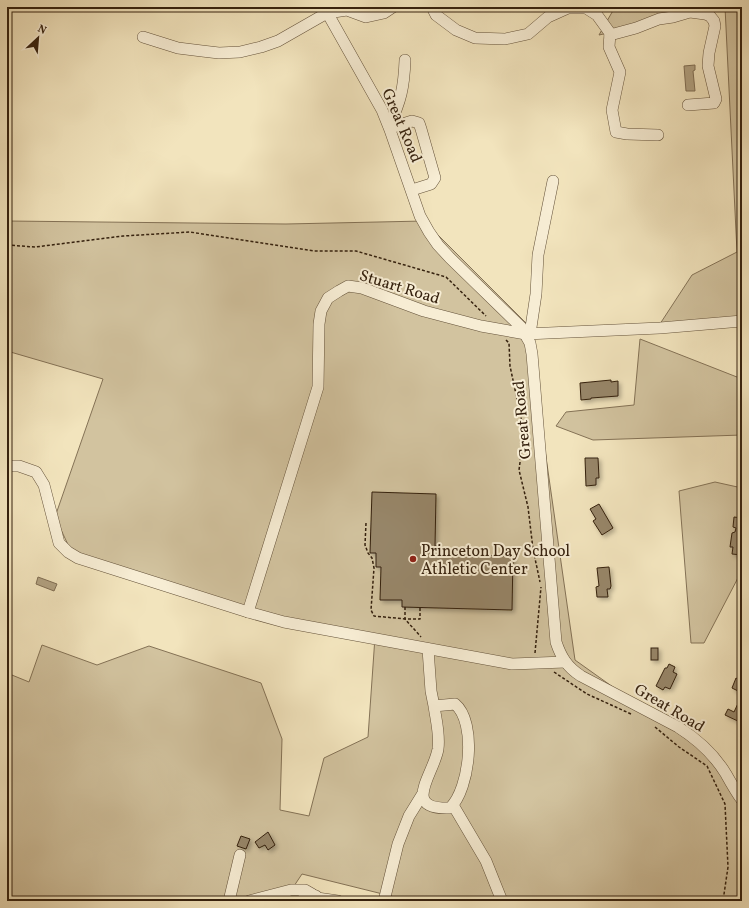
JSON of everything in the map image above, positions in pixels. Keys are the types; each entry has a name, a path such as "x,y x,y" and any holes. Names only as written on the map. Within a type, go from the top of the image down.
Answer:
{"street":[{"path":"143,36 178,48 219,53 240,52 278,41 326,10 347,10 366,17 384,13 393,7"},
{"path":"432,7 436,15 456,30 475,38 505,39 528,34 548,17 568,8 586,8 597,15 610,33 609,47 620,72 612,110 616,132 627,134 658,135"},
{"name":"Great Road","path":"326,10 382,110 412,190 420,216 429,232 438,245 528,334 532,354 556,642 559,652 572,670 581,676 678,726 704,746 716,759 742,800"},
{"path":"610,35 636,28 659,19 690,12 710,16 714,20 715,26 709,53 708,66 716,99 714,103 688,105"},
{"path":"389,127 402,96 405,60"},
{"path":"389,127 412,121 419,123 435,178 431,184 412,190"},
{"path":"528,334 536,294 538,255 553,181"},
{"name":"Stuart Road","path":"248,612 318,387 319,324 321,311 328,298 348,286 362,288 424,311 528,334 660,328 742,321"},
{"path":"7,466 19,466 36,472 44,485 59,543 68,552 78,558 284,622 512,664 565,662"},
{"path":"384,901 398,844 409,816 422,795 438,750 439,738 431,690 428,649"},
{"path":"422,795 425,802 431,806 450,808 459,797 467,773 469,749 464,715 461,708 455,704 434,706"},
{"path":"453,805 486,861 502,901"},
{"path":"229,901 240,855"},
{"path":"248,901 291,890 305,890 312,899 338,901"}],"path":[{"path":"7,245 35,247 123,236 190,232 314,251 356,252 446,277 496,328 508,343 510,366 524,432 519,470 528,507 533,549 541,585 535,652 538,663 587,694 633,716"},
{"path":"366,523 365,545 372,558 374,568 371,610 374,616 420,619 420,608"},
{"path":"405,607 404,619 425,642 428,649"},
{"path":"652,725 679,747 707,766 725,804 728,867 724,901"}],"shaded area":[{"path":"615,7 722,7 599,35"},
{"path":"725,7 742,7 742,321 656,330 692,275 737,252"},
{"path":"695,65 695,70 693,71 695,91 686,91 684,66"},
{"path":"7,221 286,224 424,221 527,324 575,660 707,754 742,793 742,901 411,901 302,874 290,892 295,901 7,901 7,673 29,682 42,645 97,665 149,646 261,683 282,739 280,810 309,816 324,758 368,737 375,637 318,631 71,551 55,517 103,379 7,351"},
{"path":"640,339 742,379 742,435 593,440 556,426 566,412 634,405"},
{"path":"715,482 742,488 742,575 740,574 704,643 691,643 679,491"},
{"path":"38,577 57,584 54,591 36,584"}],"building":[{"path":"611,380 611,382 618,381 618,396 581,400 580,383"},
{"path":"585,458 598,458 599,478 596,478 596,485 586,486"},
{"path":"372,492 436,494 435,546 439,546 439,554 513,556 512,610 402,607 402,600 380,600 381,567 376,567 376,553 370,553"},
{"path":"599,504 613,528 602,535 593,521 596,519 590,509"},
{"path":"734,517 742,518 742,555 732,554 733,547 730,547 732,533 735,532 736,528 733,527"},
{"path":"609,567 611,586 610,589 607,589 608,597 597,597 596,587 599,586 597,568"},
{"path":"651,648 658,648 658,660 651,660"},
{"path":"669,664 675,667 673,672 677,674 670,689 665,687 663,690 656,686 665,668 667,668"},
{"path":"736,678 742,681 742,693 732,688"},
{"path":"741,697 742,723 725,715 728,709 734,712"},
{"path":"268,832 275,845 268,850 265,845 259,848 255,842"},
{"path":"241,836 250,839 246,849 237,846"}],"place":[{"name":"Princeton Day School Athletic Center","path":"413,559"}]}
